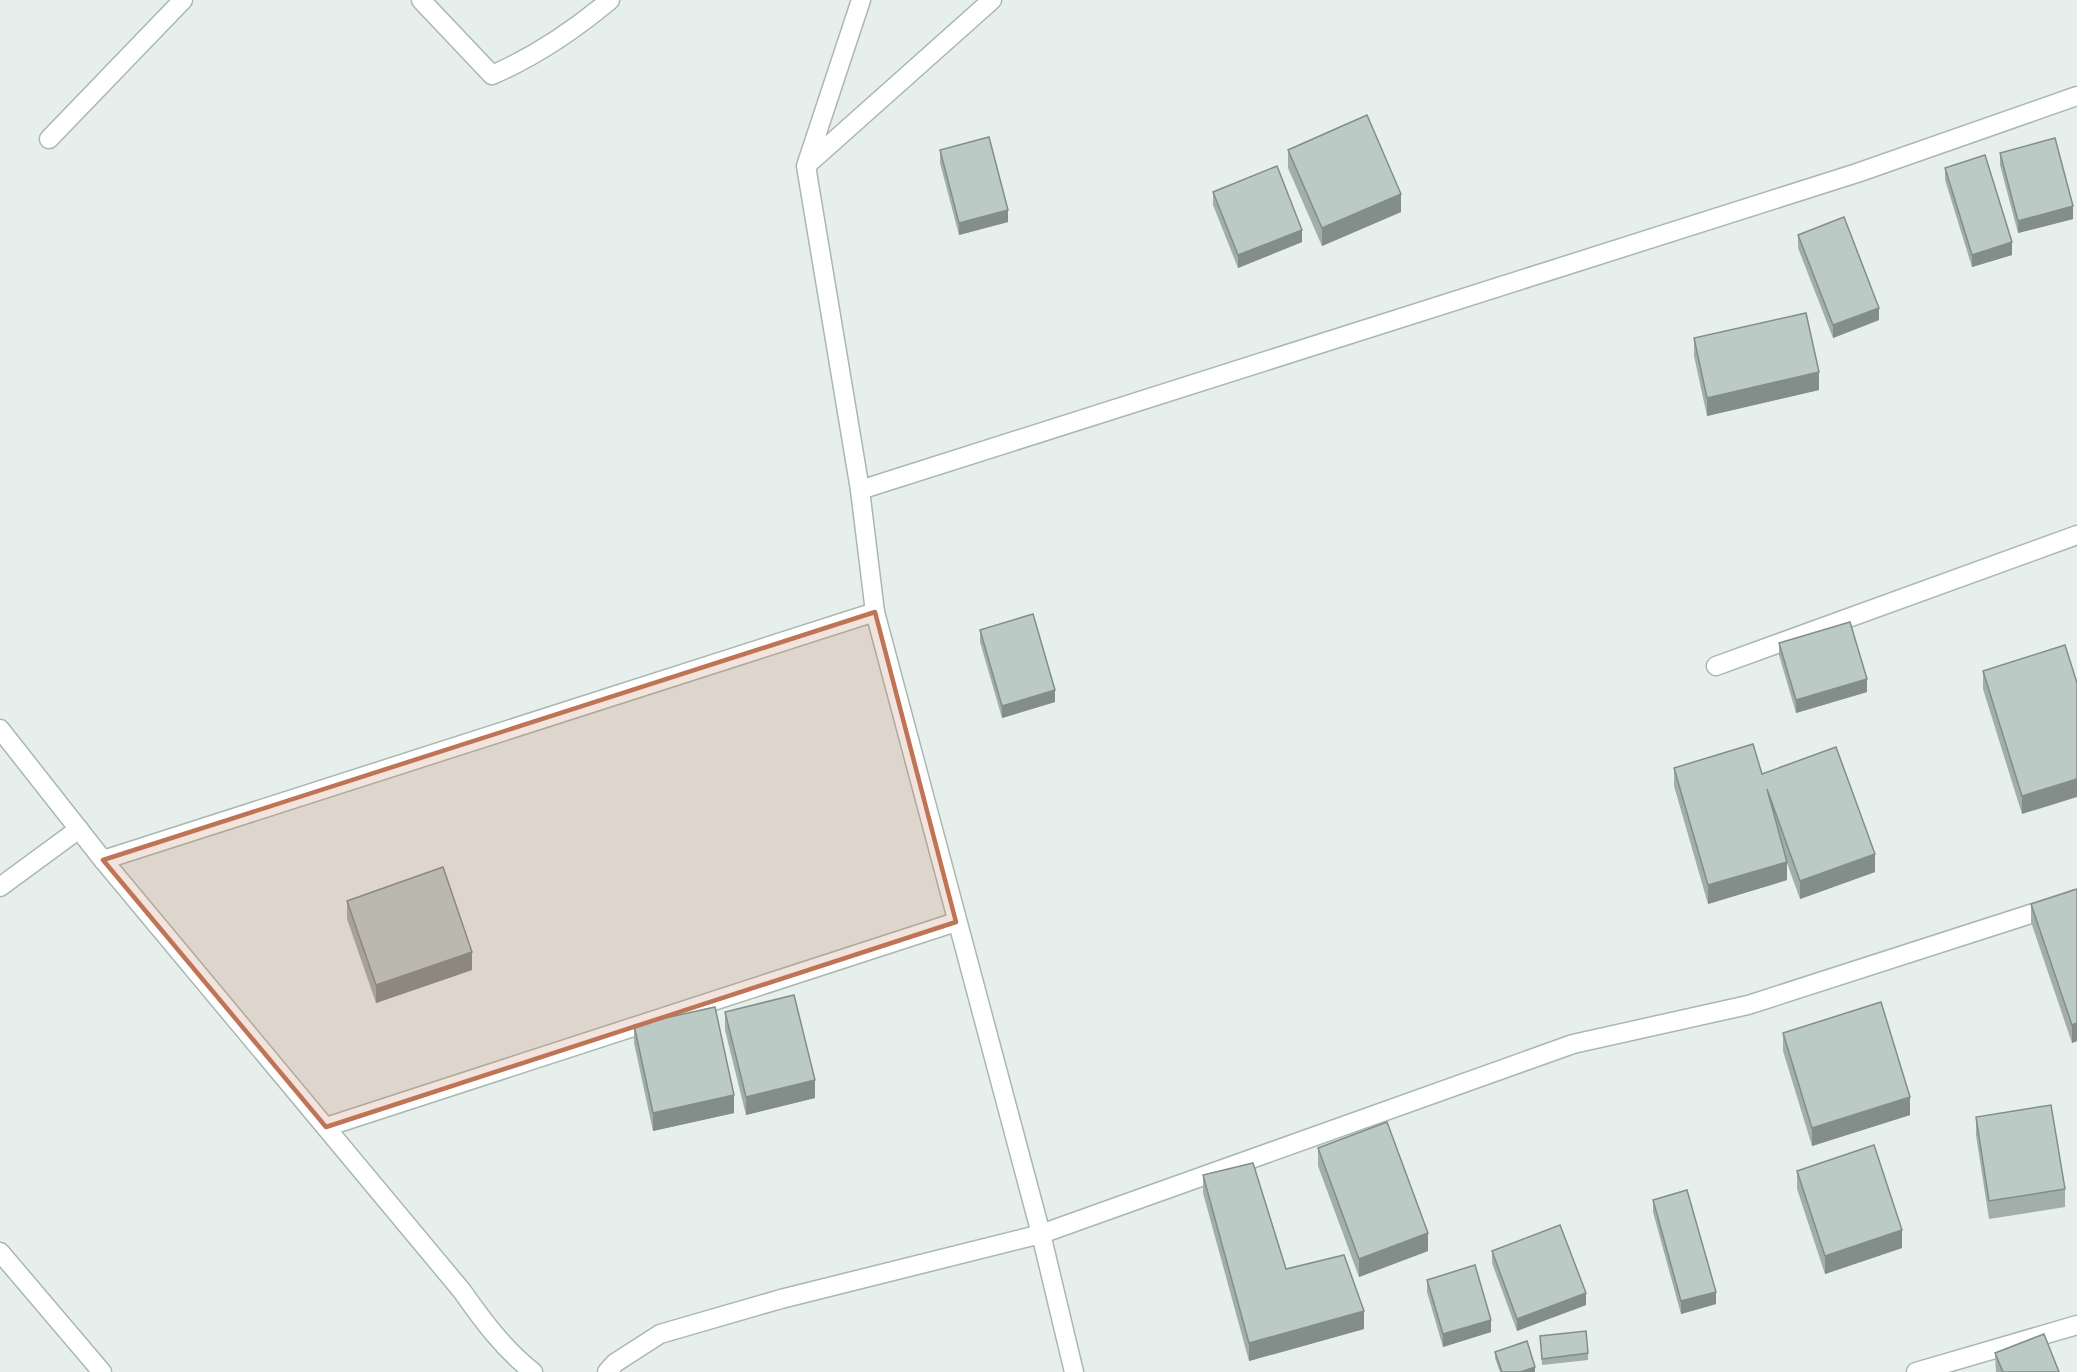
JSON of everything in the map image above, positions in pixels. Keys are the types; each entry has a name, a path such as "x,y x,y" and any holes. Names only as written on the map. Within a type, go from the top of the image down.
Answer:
{"street":[{"path":"49,139 183,0"},
{"path":"421,0 492,75 519,64 558,41 610,0"},
{"path":"861,0 806,166 860,490 875,612 1041,1234 1074,1372"},
{"path":"806,166 992,0"},
{"path":"860,490 1857,173 2077,96"},
{"path":"1716,666 2077,535"},
{"path":"103,860 875,612"},
{"path":"0,729 103,860 462,1291 485,1324 513,1356 533,1372"},
{"path":"0,887 79,829"},
{"path":"607,1372 615,1363 660,1334 781,1299 1041,1234 1573,1044 1748,1005 2077,899"},
{"path":"326,1127 956,921"},
{"path":"0,1252 102,1372"},
{"path":"1916,1372 2077,1325"}],"highlighted area":[{"path":"875,612 956,922 326,1127 103,860"}],"building":[{"path":"1367,115 1401,194 1322,228 1288,150"},
{"path":"989,137 1008,210 959,223 940,150"},
{"path":"2055,138 2073,206 2018,221 2000,153"},
{"path":"1985,155 2012,242 1972,255 1945,168"},
{"path":"1277,166 1302,230 1238,255 1213,192"},
{"path":"1844,217 1879,308 1833,325 1798,235"},
{"path":"1806,313 1819,372 1707,398 1694,338"},
{"path":"1033,614 1055,690 1002,706 980,630"},
{"path":"1850,622 1867,679 1796,700 1779,643"},
{"path":"2065,645 2077,683 2077,779 2022,796 1983,671"},
{"path":"1753,744 1762,774 1836,747 1875,854 1800,881 1767,789 1787,862 1708,885 1674,768"},
{"path":"443,867 472,952 376,985 347,901"},
{"path":"2077,889 2077,1023 2072,1025 2031,904"},
{"path":"794,995 815,1080 746,1097 725,1012"},
{"path":"1881,1002 1910,1097 1812,1128 1783,1033"},
{"path":"715,1007 734,1095 653,1113 634,1025"},
{"path":"2051,1105 2065,1189 1989,1201 1976,1117"},
{"path":"1387,1122 1428,1233 1359,1259 1318,1148"},
{"path":"1874,1145 1902,1230 1825,1256 1797,1171"},
{"path":"1253,1163 1286,1269 1344,1255 1364,1311 1249,1343 1203,1175"},
{"path":"1687,1190 1716,1292 1681,1301 1653,1200"},
{"path":"1560,1225 1586,1293 1517,1319 1492,1251"},
{"path":"1475,1265 1491,1320 1443,1334 1427,1280"},
{"path":"1586,1331 1588,1353 1542,1359 1540,1336"},
{"path":"2044,1334 2059,1372 2003,1372 1995,1353"},
{"path":"1527,1341 1535,1367 1520,1372 1502,1372 1495,1352"}]}
